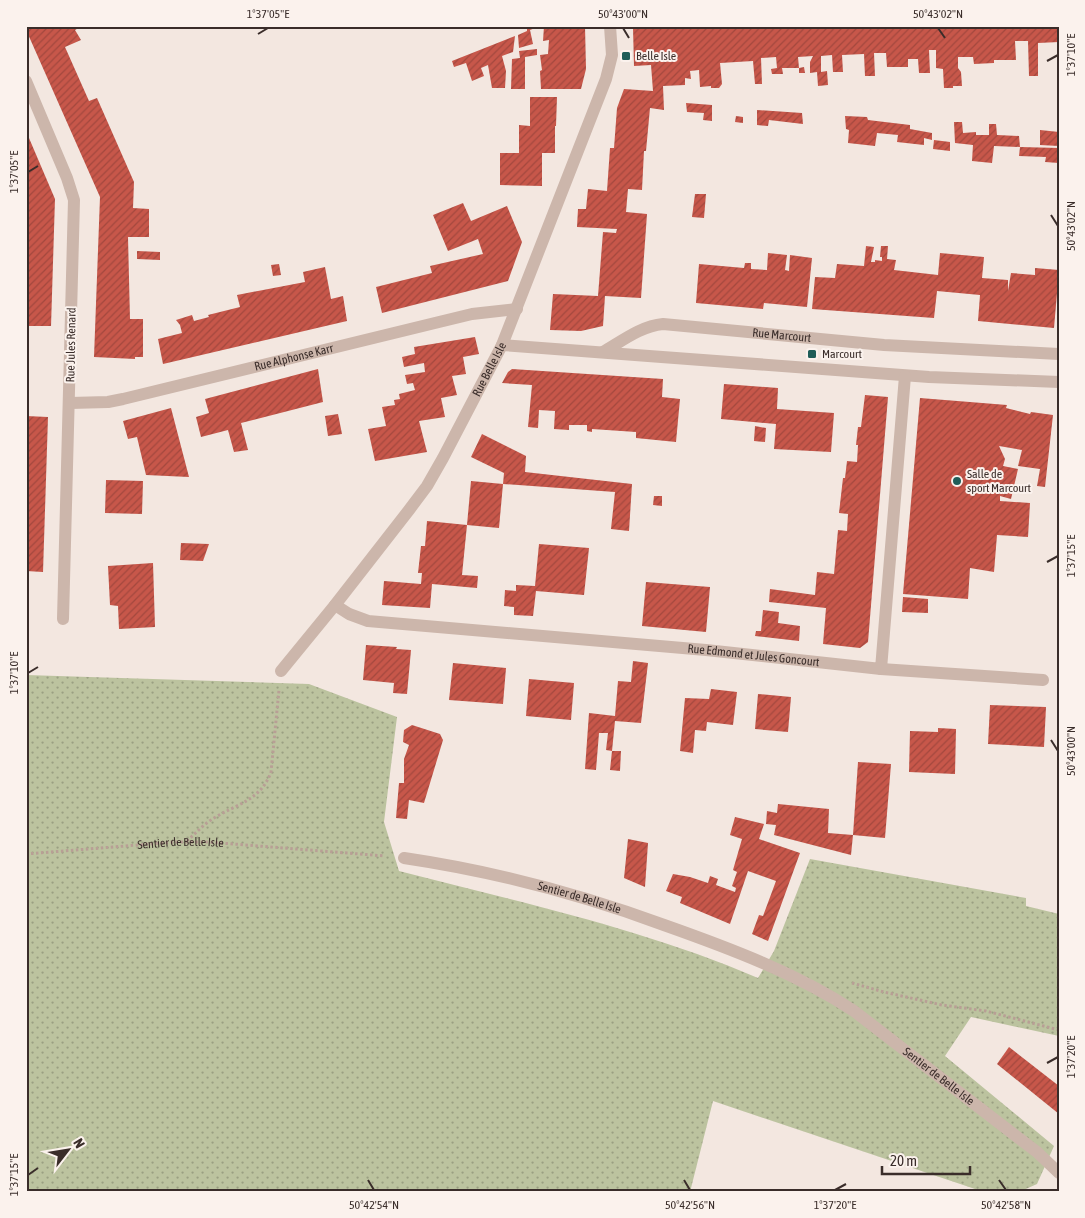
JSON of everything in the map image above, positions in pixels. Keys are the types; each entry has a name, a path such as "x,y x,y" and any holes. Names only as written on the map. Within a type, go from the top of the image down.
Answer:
{"street":[{"name":"Rue Belle Isle","path":"281,671 335,606 427,486 502,345 606,79 612,56 610,26"},
{"name":"Rue Jules Renard","path":"26,81 67,178 74,200 63,619"},
{"name":"Rue Alphonse Karr","path":"70,403 108,402 123,399 472,314 517,309"},
{"name":"Rue Marcourt","path":"603,352 643,329 663,324 892,346 1059,354"},
{"path":"502,345 905,376 1059,382"},
{"path":"881,669 905,376"},
{"name":"Rue Edmond et Jules Goncourt","path":"335,606 368,622 706,650 881,669 1043,680"},
{"name":"Sentier de Belle Isle","path":"404,858 456,866 580,896 689,933 801,980 836,999 890,1038 1037,1152 1059,1174"}],"path":[{"path":"187,842 206,823 251,798 267,784 273,757 281,671"},
{"name":"Sentier de Belle Isle","path":"26,854 187,842 229,843 404,858"},
{"path":"850,982 884,992 942,1005 986,1012 1059,1030"}],"green space":[{"path":"26,675 309,684 397,717 384,822 399,871 626,931 671,945 758,978 774,951 810,859 1026,898 1026,906 1059,914 1059,1036 971,1017 945,1056 1054,1146 1037,1184 1019,1192 984,1192 713,1101 690,1192 26,1192"}],"building":[{"path":"30,26 82,26 75,30 81,40 65,47 89,101 97,98 134,182 133,208 149,209 149,237 128,237 130,319 143,319 143,357 135,357 135,359 94,357 100,197 27,32"},
{"path":"527,26 540,26 530,30 533,44 519,48 518,35 527,31"},
{"path":"544,26 585,26 586,69 581,89 541,89 540,71 542,70 540,55 548,54 549,40 543,41"},
{"path":"663,26 1059,26 1059,42 1038,43 1038,76 1029,76 1028,41 1015,41 1016,60 994,60 994,63 974,64 973,57 958,57 958,68 961,72 962,86 953,86 953,88 944,88 943,69 936,68 936,50 929,50 930,73 919,73 918,59 908,59 908,67 887,67 886,53 874,53 875,76 865,76 864,54 842,55 843,72 833,72 832,55 821,56 821,72 827,71 828,85 818,86 817,72 810,73 810,62 813,56 798,57 799,68 782,68 783,74 772,74 771,69 777,68 776,57 761,58 762,84 755,84 753,61 720,63 722,84 719,88 711,88 711,86 700,87 699,70 690,71 691,79 685,78 685,85 663,86 664,110 650,108 646,151 644,151 642,190 628,189 626,212 647,214 641,298 605,296 603,326 581,331 550,330 553,294 598,296 603,232 616,233 617,229 577,227 578,209 586,209 588,189 607,191 610,148 614,148 617,108 624,89 653,91 651,65 634,66 633,28"},
{"path":"515,36 513,52 502,56 506,71 505,88 492,88 488,65 481,68 484,76 472,81 466,63 454,67 452,61"},
{"path":"537,49 537,55 525,57 525,89 511,89 512,59 520,58 519,51"},
{"path":"804,67 805,73 799,73 799,68"},
{"path":"530,97 557,97 555,153 542,153 542,186 500,185 500,153 519,153 519,125 530,126"},
{"path":"686,103 712,105 712,121 703,120 704,113 687,112"},
{"path":"757,110 802,113 803,124 769,120 768,126 757,125"},
{"path":"736,116 743,117 743,123 735,122"},
{"path":"845,116 867,117 868,120 910,125 910,129 932,133 932,140 924,138 924,145 897,142 898,135 877,133 875,146 848,143 849,130 846,129"},
{"path":"954,122 962,122 963,133 976,132 976,135 989,135 989,124 996,124 997,135 1019,136 1020,147 994,146 992,163 972,161 973,145 955,143"},
{"path":"1040,130 1059,132 1059,146 1040,145"},
{"path":"26,131 55,199 51,326 26,326"},
{"path":"934,140 950,142 950,151 933,149"},
{"path":"1020,147 1059,148 1059,163 1045,162 1046,157 1019,156"},
{"path":"695,194 706,194 704,218 692,217"},
{"path":"463,203 471,221 507,206 522,242 508,281 382,313 376,287 432,273 430,266 483,254 478,239 448,251 433,215"},
{"path":"866,246 874,247 871,262 875,262 875,260 882,261 882,257 880,257 881,246 888,246 887,259 896,260 894,270 938,275 940,253 984,257 982,278 1008,280 1008,291 1011,273 1035,275 1035,268 1059,270 1054,328 978,321 980,295 937,291 934,318 812,309 815,277 835,278 837,264 864,266"},
{"path":"137,251 160,252 160,260 137,259"},
{"path":"768,253 787,255 785,270 789,271 790,255 812,258 807,307 764,303 763,309 696,303 699,264 744,268 745,263 751,263 751,269 767,270"},
{"path":"279,264 281,275 273,276 271,265"},
{"path":"325,267 331,299 343,296 347,321 163,364 158,339 182,333 180,325 176,320 192,315 194,321 209,317 208,315 240,307 237,295 305,282 303,272"},
{"path":"475,337 479,354 463,357 466,374 452,376 457,395 441,398 445,417 419,421 427,452 375,461 368,429 386,426 382,407 395,405 394,400 400,399 399,394 415,390 413,383 407,384 405,375 425,372 424,363 404,367 402,357 415,354 414,347"},
{"path":"318,369 323,402 241,423 248,450 234,452 228,430 201,437 196,417 209,413 205,399"},
{"path":"512,369 663,379 662,397 680,399 676,442 636,438 636,432 592,429 592,432 587,431 587,425 569,425 569,430 554,429 555,411 539,410 538,428 528,427 532,385 502,383 508,372"},
{"path":"724,384 778,388 777,409 834,413 831,452 774,449 776,424 721,419"},
{"path":"865,395 888,397 868,642 860,648 823,644 826,608 769,602 770,589 815,595 817,572 834,574 838,530 847,531 848,514 839,513 843,478 845,478 847,461 857,462 858,427 861,427"},
{"name":"Salle de sport Marcourt","path":"920,398 1007,405 1006,408 1030,414 1031,412 1053,415 1045,487 1037,486 1040,469 1018,466 1022,450 999,446 1005,459 1003,466 1018,469 1011,499 1000,496 1000,501 1030,503 1028,537 997,535 994,572 970,568 968,599 903,594"},
{"path":"171,408 189,477 146,475 137,437 128,439 123,421"},
{"path":"338,414 342,434 328,436 325,416"},
{"path":"26,416 48,417 43,572 26,571"},
{"path":"755,426 766,428 765,442 754,441"},
{"path":"482,434 526,456 525,472 632,484 629,531 611,529 615,492 503,484 504,473 471,457"},
{"path":"106,480 143,481 142,514 105,513"},
{"path":"471,481 503,484 499,528 467,525"},
{"path":"654,496 662,496 662,506 653,505"},
{"path":"427,521 467,525 462,575 478,576 477,588 432,584 430,608 382,605 384,581 421,584 422,573 418,573 421,546 425,546"},
{"path":"181,543 209,544 203,561 180,560"},
{"path":"539,544 589,548 584,595 536,591 533,616 514,615 514,607 504,606 505,590 516,591 516,585 535,586"},
{"path":"153,563 155,627 119,629 118,606 110,605 108,566"},
{"path":"646,582 710,587 706,632 642,626"},
{"path":"903,597 928,599 928,613 902,612"},
{"path":"763,610 779,612 778,623 800,626 799,641 755,636 756,631 761,631"},
{"path":"366,645 411,650 407,694 393,693 394,683 363,680"},
{"path":"633,661 648,663 641,723 615,721 612,751 606,750 608,733 599,733 596,770 585,769 589,713 615,716 618,681 631,682"},
{"path":"453,663 506,668 503,704 449,700"},
{"path":"529,679 574,683 571,720 526,716"},
{"path":"711,689 737,692 733,725 707,722 706,731 695,730 693,753 680,751 685,698 709,699"},
{"path":"758,694 791,697 788,732 755,729"},
{"path":"990,705 1046,707 1044,747 988,744"},
{"path":"412,725 440,734 443,740 424,803 409,800 407,819 396,818 399,783 404,783 404,759 409,745 403,742 404,730"},
{"path":"938,728 956,729 955,774 909,772 910,731 938,732"},
{"path":"612,751 621,751 620,771 610,770"},
{"path":"858,762 891,764 885,838 853,835"},
{"path":"778,804 829,809 828,833 853,835 851,855 774,835 776,825 766,824 767,811 777,813"},
{"path":"735,817 764,824 759,839 800,853 768,941 752,934 759,915 763,916 776,881 748,871 730,924 680,903 682,897 666,891 673,874 708,883 710,876 718,879 716,885 735,892 736,888 732,886 737,872 733,870 742,839 730,835"},
{"path":"628,839 648,843 645,887 624,878"},
{"path":"1009,1047 1059,1086 1059,1114 997,1064"}],"place":[{"name":"Belle Isle","path":"626,56"},
{"name":"Marcourt","path":"812,354"},
{"name":"Salle de sport Marcourt","path":"957,481"}]}
